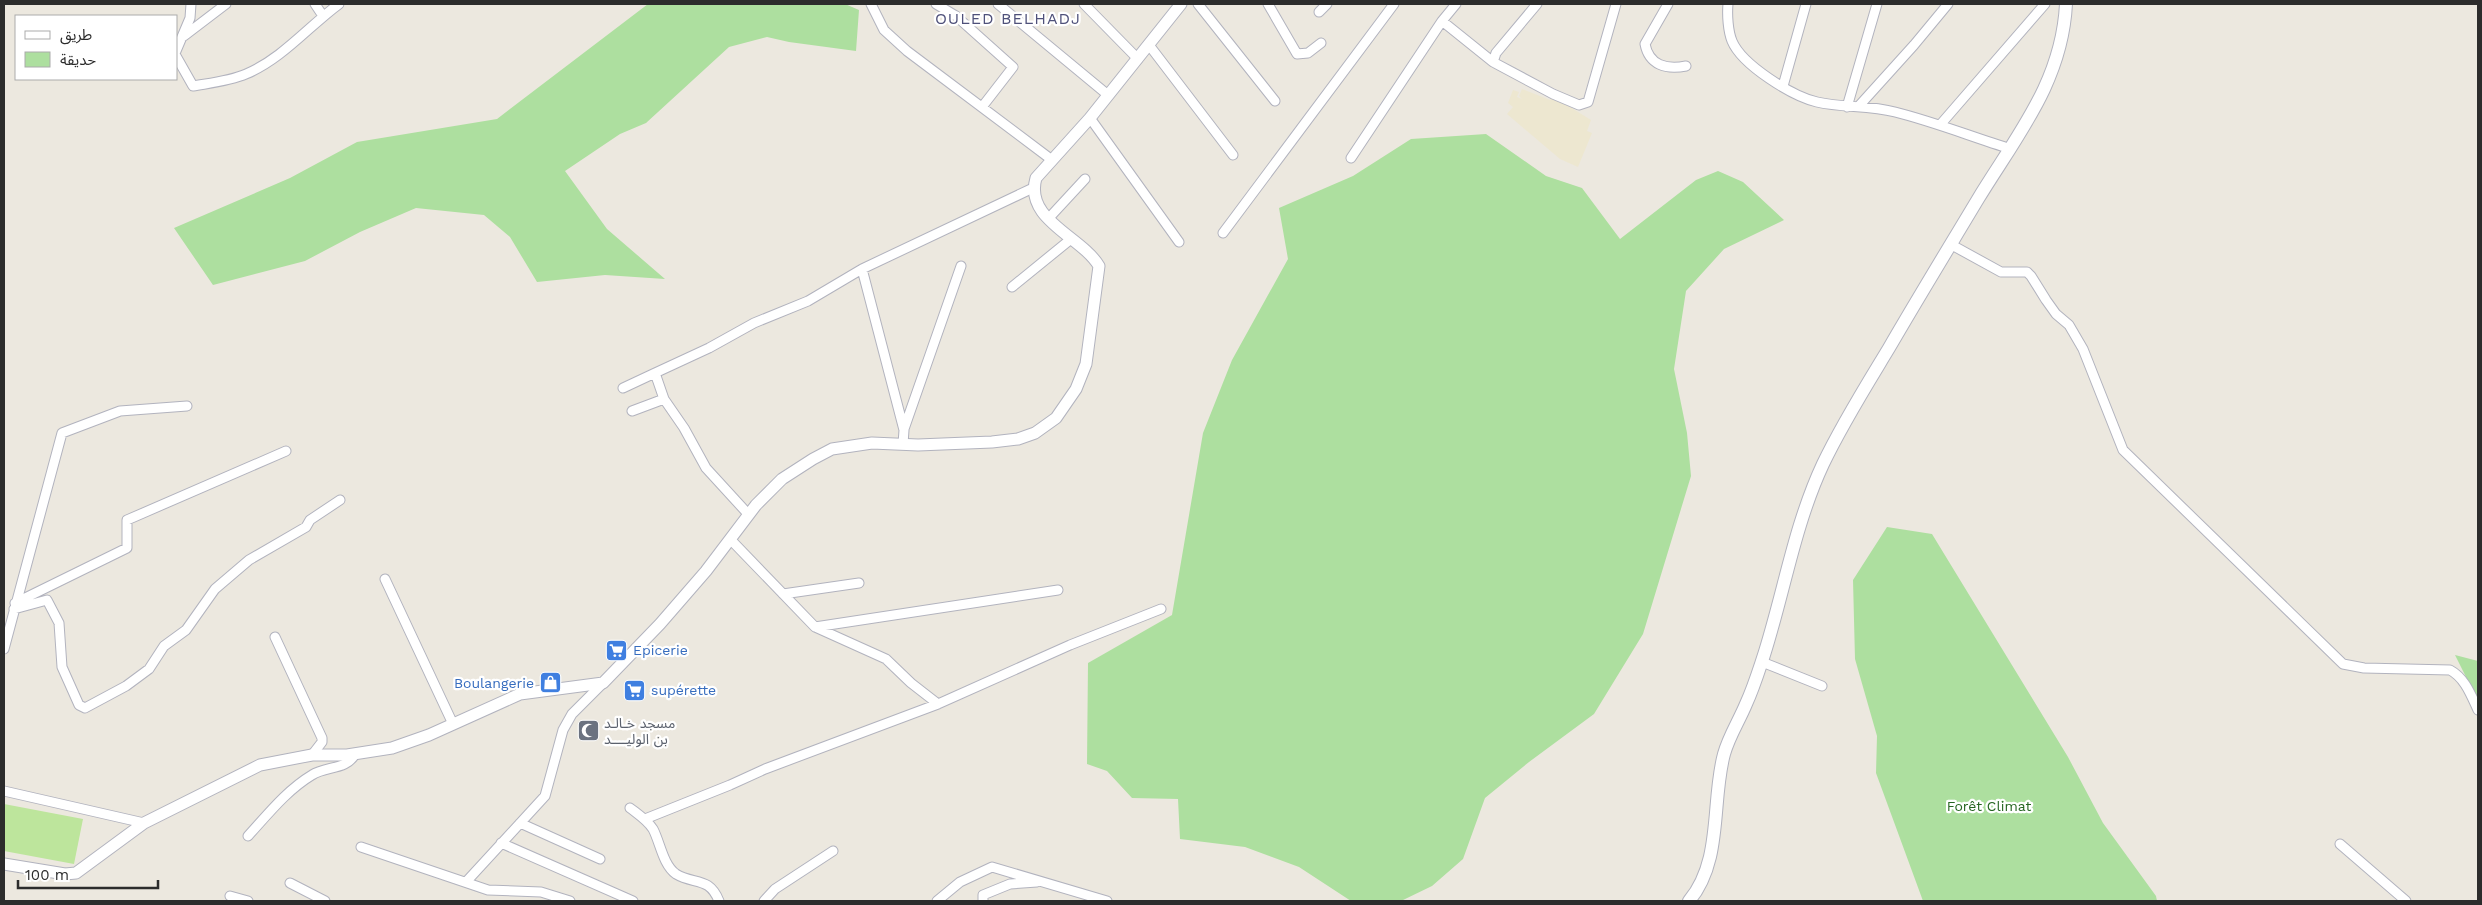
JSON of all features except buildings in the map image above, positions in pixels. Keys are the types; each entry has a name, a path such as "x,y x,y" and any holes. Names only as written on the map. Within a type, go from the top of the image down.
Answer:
{"main road":[{"path":"1689,901 1703,876 1711,851 1716,827 1719,781 1728,738 1746,705 1762,662 1802,513 1824,463 1858,400 1950,244 2011,149 2053,72 2060,46 2066,4"}],"street":[{"path":"178,47 190,18 191,4"},
{"path":"184,36 226,4"},
{"path":"314,4 323,16"},
{"path":"178,60 193,86 246,74 270,60 311,29 323,16 339,4"},
{"path":"871,4 884,30 907,52 1052,160"},
{"path":"936,4 956,16 1013,67 982,108"},
{"path":"998,4 1108,95"},
{"path":"1084,4 1138,59"},
{"path":"466,882 545,796 563,730 572,714 660,624 731,540 749,515 782,479 832,449 872,442 954,444 1018,439 1035,434 1056,418 1076,389 1086,364 1099,266 1093,255 1048,219 1036,203 1033,188 1036,178 1090,118 1182,4"},
{"path":"1198,4 1275,101"},
{"path":"1268,4 1297,54 1308,53 1321,43"},
{"path":"1319,12 1327,4"},
{"path":"1223,233 1394,4"},
{"path":"1351,158 1456,4"},
{"path":"1492,62 1496,53 1537,4"},
{"path":"1442,22 1492,62 1553,94 1579,105 1588,102 1616,4"},
{"path":"1668,4 1645,44 1647,55 1658,66 1677,68 1686,66"},
{"path":"1728,4 1732,42 1748,63 1784,86 1815,102 1847,108 1858,107 1886,110 1940,125 2011,149"},
{"path":"1784,86 1806,4"},
{"path":"1847,108 1877,4"},
{"path":"1858,107 1948,4"},
{"path":"1940,125 2045,4"},
{"path":"1149,45 1233,155"},
{"path":"1090,118 1179,242"},
{"path":"1048,219 1085,179"},
{"path":"623,388 709,348 754,323 808,301 862,269 1033,188"},
{"path":"1012,286 1071,239"},
{"path":"1950,244 2001,272 2027,272 2031,276 2056,314 2069,326 2083,348 2122,450 2343,664 2364,668 2450,670 2456,673 2465,684 2478,710"},
{"path":"903,444 904,430 961,266"},
{"path":"862,269 904,430"},
{"path":"655,373 664,400 684,428 706,468 749,515"},
{"path":"632,411 664,400"},
{"path":"4,649 62,433 120,412 187,406"},
{"path":"14,606 127,548 127,520 286,451"},
{"path":"14,606 47,600 59,623 62,667 79,705 85,708 126,686 149,669 164,646 186,630 215,589 249,560 306,527 310,520 340,500"},
{"path":"731,540 815,627 886,660 938,704"},
{"path":"385,580 453,724"},
{"path":"783,594 860,583"},
{"path":"815,627 1058,590"},
{"path":"645,819 730,785 764,769 938,704 1070,645 1161,609"},
{"path":"275,637 322,738 322,742 312,754"},
{"path":"1762,662 1822,686"},
{"path":"4,864 65,874 76,873 144,823 260,765 312,754 355,754 392,748 453,724 520,694 603,683"},
{"path":"248,836 296,786 314,774 349,763 355,754"},
{"path":"4,791 144,823"},
{"path":"630,808 645,819 675,873 709,885 719,901"},
{"path":"520,823 600,859"},
{"path":"501,843 632,901"},
{"path":"2340,844 2406,901"},
{"path":"360,847 488,890 541,892 570,901"},
{"path":"764,901 775,890 833,851"},
{"path":"937,901 960,882 992,867 1023,874 1037,882 1107,901"},
{"path":"290,882 322,901"},
{"path":"983,901 983,895 1010,884 1037,882"},
{"path":"230,896 248,901"}],"shaded area":[{"path":"1522,89 1550,100 1552,98 1562,102 1591,120 1587,131 1592,133 1578,167 1560,159 1507,114 1513,107 1508,103 1513,90 1519,92 1517,97 1522,99 1519,96"}],"green space":[{"path":"648,4 845,4 859,10 856,51 789,42 767,37 729,47 646,123 620,134 565,171 607,229 665,279 605,275 537,282 510,237 484,215 416,208 360,232 305,261 213,285 174,228 290,178 357,142 497,119"},
{"path":"1486,134 1546,176 1582,188 1620,239 1696,180 1718,171 1743,182 1784,220 1724,249 1686,291 1674,369 1687,433 1691,476 1643,634 1594,714 1529,762 1485,798 1463,859 1432,886 1401,901 1351,901 1299,867 1245,847 1180,839 1178,799 1132,798 1107,771 1087,764 1088,663 1172,615 1203,433 1232,360 1288,259 1279,208 1353,176 1411,139"},
{"name":"Forêt Climat","path":"1887,527 1932,534 2068,757 2103,823 2156,896 2157,901 1923,901 1876,773 1877,736 1855,659 1853,580"},
{"path":"2455,655 2478,661 2478,701"},
{"path":"4,804 83,819 74,864 4,851"}],"place":[{"name":"Epicerie","path":"617,650"},
{"name":"Boulangerie","path":"550,683"},
{"name":"supérette","path":"635,690"},
{"name":"مسجد خـالـد بن الوليــــد","path":"588,731"}],"district":[{"name":"OULED BELHADJ","path":"1008,18"}]}
